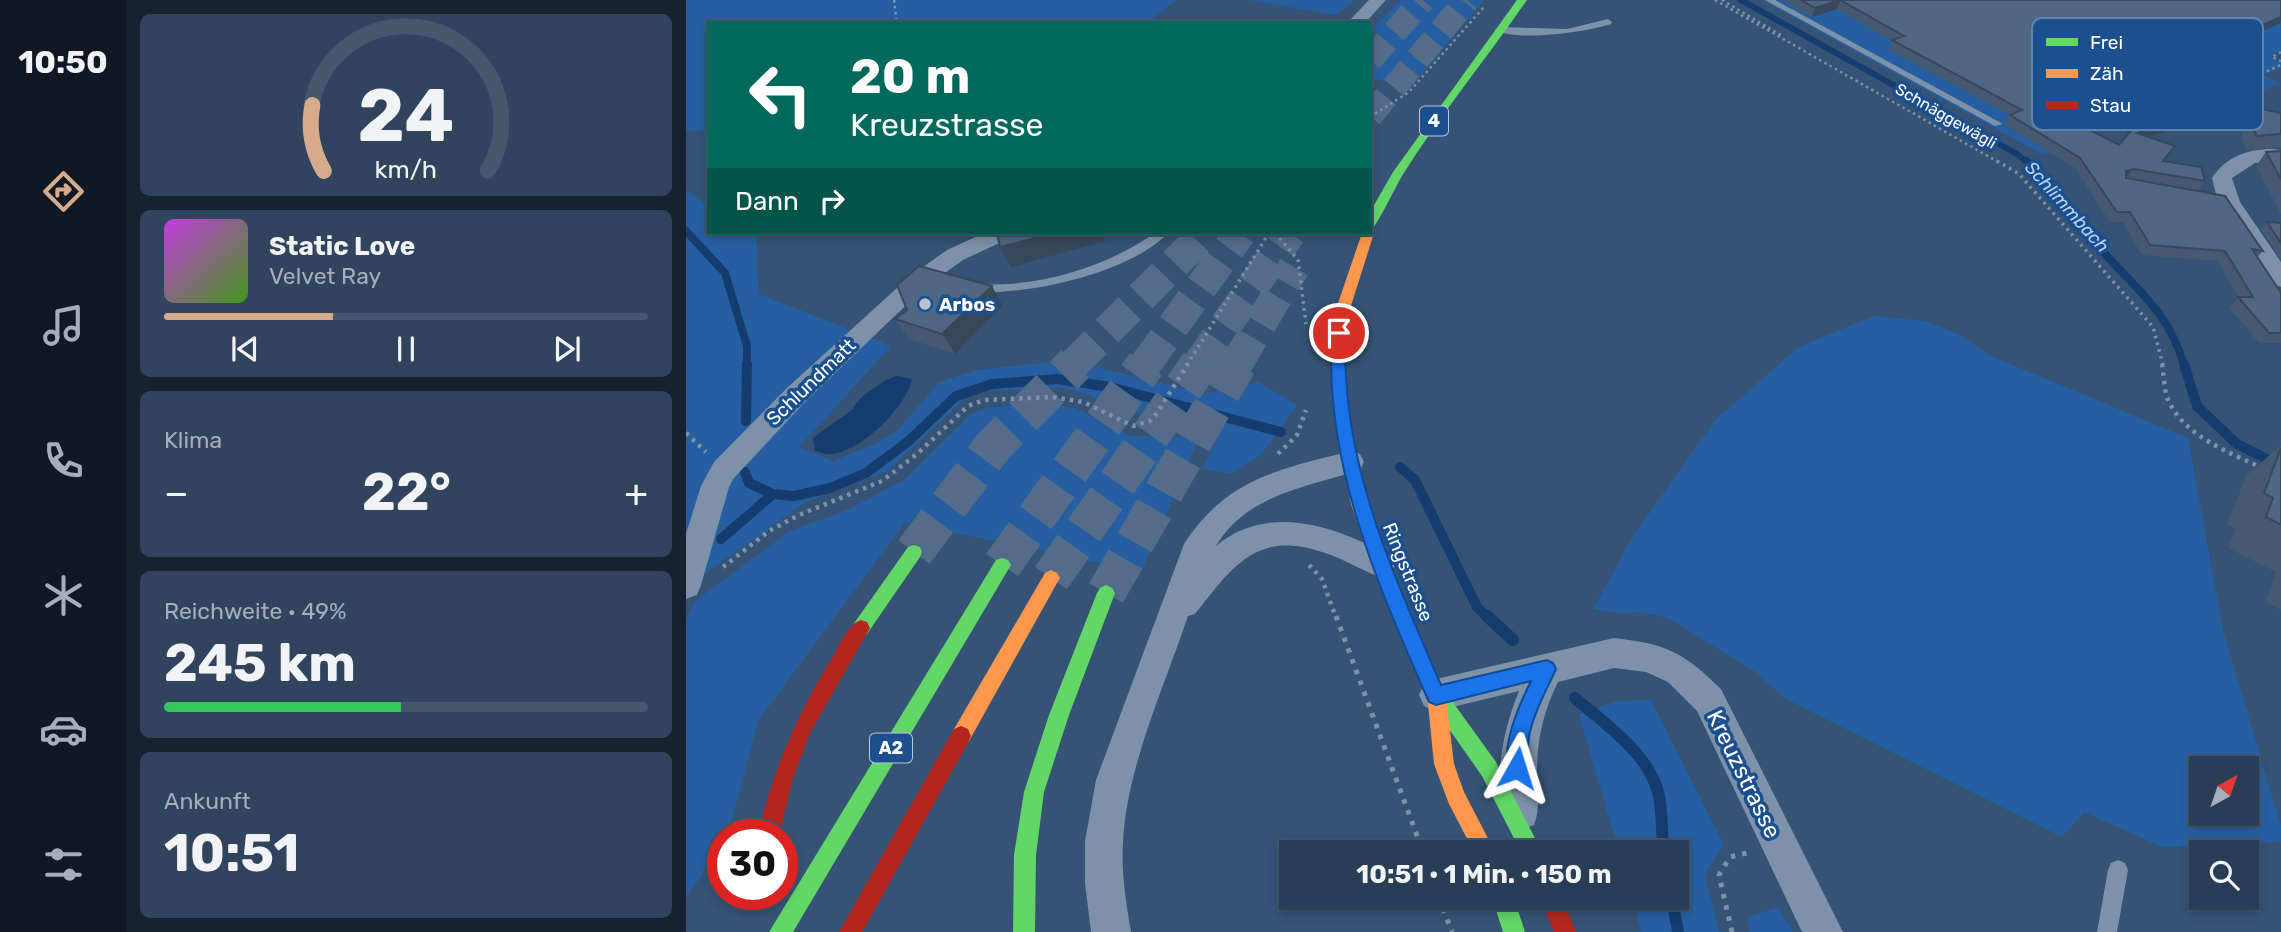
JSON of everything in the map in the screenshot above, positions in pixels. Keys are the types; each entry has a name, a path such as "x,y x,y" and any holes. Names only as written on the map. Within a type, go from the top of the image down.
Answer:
{"main road":[{"name":"4","path":"1372,222 1399,172 1522,0"},
{"name":"Ringstrasse","path":"1367,235 1349,286 1339,333 1336,374 1359,503 1380,564 1436,695 1471,740 1527,840"},
{"path":"770,819 788,754 801,728 838,664 914,552"},
{"name":"A2","path":"779,932 1002,565"},
{"name":"A2","path":"850,932 1051,579"},
{"path":"1024,932 1025,855 1034,792 1059,715 1106,593"},
{"name":"Ringstrasse","path":"1436,695 1444,764 1456,797 1479,840"},
{"path":"1507,910 1514,932"},
{"path":"1556,910 1564,932"},
{"path":"773,914 779,932"}],"street":[{"path":"1357,21 1378,0"},
{"path":"2281,156 2239,160 2222,178 2222,201 2281,279"},
{"name":"Schlundmatt","path":"686,584 715,486 724,470 796,395 962,251 998,235"},
{"path":"1111,932 1104,883 1107,812 1114,780 1195,553 1207,531 1224,512 1254,492 1276,482 1350,460"},
{"path":"1167,626 1224,557 1259,535 1284,532 1307,536 1380,564"},
{"name":"Kreuzstrasse","path":"1436,695 1614,653 1649,657 1680,671 1709,699 1823,932"},
{"path":"1527,840 1517,768 1520,736 1529,705 1547,669"}],"lane":[{"path":"1769,0 1998,124"},
{"path":"1499,30 1556,33 1591,29 1608,22"},
{"path":"964,285 987,290 1013,289 1072,275 1124,257 1159,235"},
{"path":"2107,932 2118,870"}],"path":[{"path":"894,0 897,21"},
{"path":"1372,116 1409,92 1490,0"},
{"name":"Schnäggewägli","path":"1715,0 2019,174 2153,327 2161,355 2168,401 2181,418 2200,437 2269,472"},
{"path":"1722,0 1790,41"},
{"path":"2281,52 2272,57 2281,63"},
{"path":"2263,72 2281,63"},
{"path":"717,571 769,531 799,515 882,481 917,454 968,406 984,400 1053,397 1083,402 1133,426 1150,421 1268,235"},
{"path":"1277,235 1298,260 1306,325"},
{"path":"1272,459 1293,442 1305,421 1307,397"},
{"path":"1305,560 1322,579 1419,840"},
{"path":"1732,932 1719,875 1730,857 1779,846"},
{"path":"1444,910 1452,932"}],"shaded area":[{"path":"686,0 1176,0 1150,21 707,21 707,130 686,131"},
{"path":"1248,0 1355,0 1336,15"},
{"path":"1401,0 1484,0 1411,87 1372,78 1372,29"},
{"path":"1762,0 2281,0 2281,50 2270,56 2281,61 2281,67 2263,75 2263,18 2032,18 2032,130 2097,130 2043,155"},
{"path":"2263,75 2279,83 2263,91"},
{"path":"686,190 707,205 707,235 756,235 759,294 891,346 799,447 833,461 876,443 898,430 939,382 976,370 1068,360 1204,394 1258,382 1297,405 1262,454 1232,474 1203,469 1216,441 1085,394 1064,388 972,392 887,471 806,502 686,587"},
{"path":"1873,316 1925,321 1960,335 1991,356 2188,438 2223,630 2281,826 2281,842 2189,840 2189,846 2162,847 2084,812 2062,837 1784,698 1757,673 1668,618 1641,612 1623,614 1593,609 1633,536 1716,419 1799,347"},
{"path":"896,376 912,379 901,403 880,427 855,446 843,451 829,454 815,451 813,438 853,409 871,390"},
{"path":"1036,403 1076,408 1130,436 1199,438 1141,572 905,522 758,721 732,819 707,819 707,867 686,898 686,619 695,601 790,531 847,510 904,480 971,414 988,408"},
{"path":"1651,700 1724,845 1705,873 1719,932 1641,932 1636,910 1689,910 1689,840 1615,840 1579,715 1615,701"},
{"path":"1778,907 1793,932 1750,932 1747,918"}],"building":[{"path":"1801,0 1840,0 1815,8"},
{"path":"1840,0 2281,0 2281,17 2263,25 2263,18 2032,18 2032,129 2010,115 2022,110 1892,40 1904,36"},
{"path":"2263,109 2281,113 2281,134 2257,136 2254,130 2263,130"},
{"path":"2034,130 2090,130 2119,145 2132,130 2147,130 2137,133 2175,146 2163,161 2201,167 2205,181 2133,169 2126,171 2126,178 2225,196 2263,251 2252,249 2281,293 2281,333 2269,333 2238,297 2253,297 2225,251 2150,245 2130,212 2117,212 2080,158"},
{"path":"2281,151 2281,179 2266,152"},
{"path":"2267,222 2281,223 2281,243"},
{"path":"997,235 1046,235 1000,247"},
{"path":"919,266 992,286 942,334 895,319 907,310 897,285"},
{"path":"2281,448 2281,525 2266,517 2273,498 2264,493"}],"waterway":[{"name":"Schlimmbach","path":"1741,0 2017,154 2028,163"},
{"name":"Schlimmbach","path":"2028,163 2150,302 2169,329 2184,365"},
{"path":"686,231 725,273 747,346 747,364"},
{"path":"746,421 747,364"},
{"name":"Schlimmbach","path":"2184,364 2197,406 2237,444 2281,466"},
{"path":"773,494 794,496 830,488 866,473 910,440 956,396 992,384 1057,379 1110,387 1281,432"},
{"path":"1400,467 1415,480 1477,607 1489,618"},
{"path":"745,472 749,483 773,494"},
{"path":"721,539 773,494"},
{"path":"1487,616 1513,640"},
{"path":"1575,698 1624,740 1645,764 1660,799 1663,840"},
{"path":"1674,910 1678,932"}],"tunnel":[{"path":"1372,58 1423,0"},
{"path":"1372,114 1467,0"},
{"path":"1073,365 1203,235"},
{"path":"1145,365 1239,235"},
{"path":"1198,365 1289,235"},
{"path":"1236,365 1294,267"},
{"path":"914,552 994,445 1075,364"},
{"path":"1002,565 1146,364"},
{"path":"1051,578 1200,364"},
{"path":"1106,593 1237,364"}],"traffic: fast":[{"path":"1372,222 1399,172 1522,0"},
{"path":"861,628 914,552"},
{"path":"780,932 1002,565"},
{"path":"1024,932 1025,855 1034,792 1059,715 1106,593"},
{"path":"1437,696 1489,769 1526,840"},
{"path":"1507,910 1514,932"}],"traffic: slow":[{"path":"1367,235 1343,309 1337,353 1340,402 1359,504 1380,564 1437,696"},
{"path":"961,736 1051,578"},
{"path":"1436,695 1444,764 1456,797 1479,840"}],"traffic: jam":[{"path":"771,819 783,778 803,727 861,628"},
{"path":"850,932 961,736"},
{"path":"1556,910 1565,932"}],"place":[{"name":"Arbos","path":"925,304"}],"route":[{"path":"1339,333 1336,374 1359,503 1380,564 1436,695 1547,669 1529,705 1520,736 1517,768"}]}
